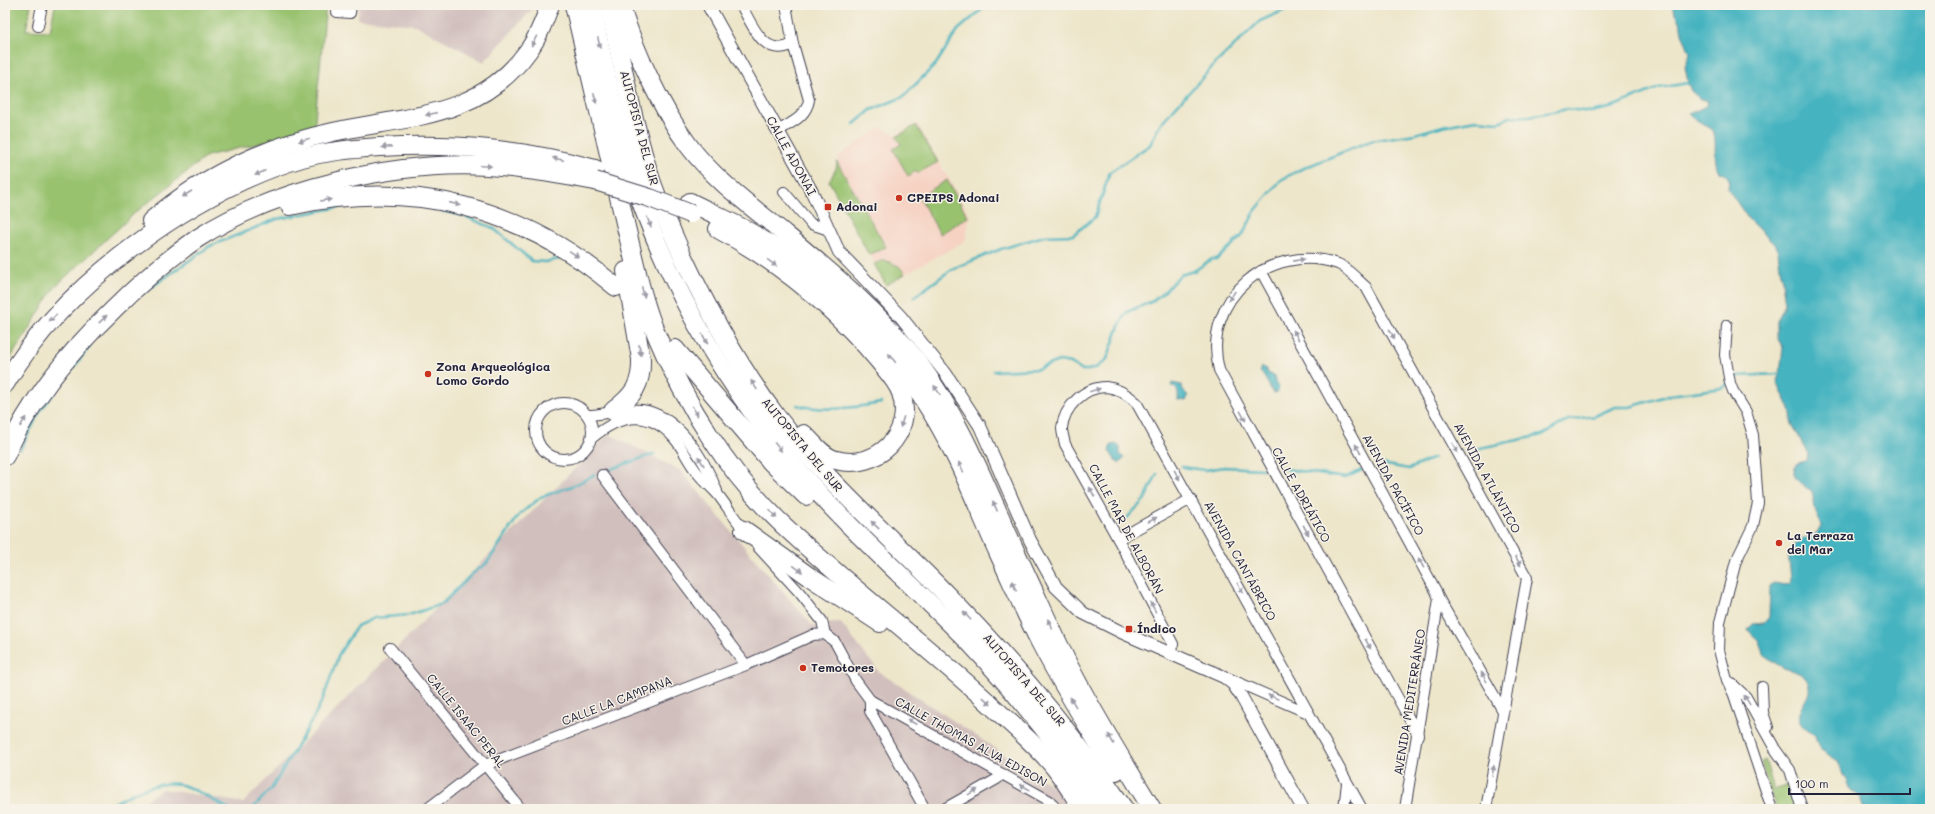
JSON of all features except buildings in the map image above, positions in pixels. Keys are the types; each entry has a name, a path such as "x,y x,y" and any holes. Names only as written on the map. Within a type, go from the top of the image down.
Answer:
{"highway":[{"path":"81,290 86,280 166,208 203,184 243,162 280,147 333,132 435,113 461,105 490,88 510,72 528,51 541,28 550,5"},
{"path":"574,5 600,170 623,258 642,359 642,372 639,383 634,392 613,412"},
{"name":"AUTOPISTA DEL SUR","path":"591,5 617,122 629,165 657,243 691,313 729,378 774,441 800,473 969,643 1022,702 1104,809"},
{"name":"AUTOPISTA DEL SUR","path":"609,5 638,134 651,180 667,222 701,294 720,329 777,417 816,464 844,495 940,588 1025,678 1061,722 1124,809"},
{"path":"620,5 629,34 664,107 689,146 726,186 840,280 880,319 917,361 941,396 966,439 1012,544 1069,666 1152,809"},
{"path":"5,384 14,369 48,324 81,290 116,259 162,225 190,208 226,188 267,170 304,158 364,148 404,146 470,147 520,152 557,158 600,170 650,198 690,208 747,231 787,257 816,280 845,305 873,335 905,373 932,414 962,470 1039,640 1091,733 1140,809"},
{"path":"5,456 26,416 73,351 145,279 199,238 248,212 292,194 335,182 397,169 444,166 485,166 550,172 600,170"},
{"path":"600,170 656,334 675,377 702,423 736,473 780,523 971,686 1050,763 1084,809"},
{"path":"172,258 245,222 291,206 328,199 379,196 408,197 438,200 492,214 517,224 562,246 594,268 616,287"},
{"path":"690,208 760,254 810,290 861,339 892,377 901,393 904,416 895,440 878,455 862,462 836,460 823,453 803,433 777,417"},
{"path":"675,349 772,462 840,528 871,546"},
{"path":"744,530 810,577 855,606 971,686"}],"street":[{"path":"38,26 42,5"},
{"path":"338,5 337,12 350,13 351,5"},
{"name":"CALLE ADONAI","path":"708,5 812,192 839,252 901,317 946,374 980,426 1030,540 1056,587 1083,613 1121,632 1224,677"},
{"path":"742,5 764,43 776,48 786,47 793,44"},
{"path":"778,131 803,116 808,108 809,100 793,44 786,5"},
{"path":"784,192 811,224 829,230"},
{"name":"AVENIDA ATLÁNTICO","path":"1261,271 1282,263 1307,258 1339,264 1366,287 1527,578 1486,809"},
{"name":"AVENIDA PACÍFICO","path":"1261,271 1439,599 1503,711"},
{"name":"CALLE ADRIÁTICO","path":"1261,271 1238,288 1224,309 1216,335 1216,355 1219,370 1225,384 1418,735"},
{"path":"1727,325 1725,355 1732,391 1746,412 1750,425 1758,503 1754,526 1736,561 1727,589 1720,622 1719,650 1727,680 1734,695 1772,809"},
{"name":"AVENIDA CANTÁBRICO","path":"1066,414 1073,402 1082,394 1094,389 1106,387 1127,394 1136,402 1361,808"},
{"path":"592,438 592,426 587,415 578,406 565,403 553,405 542,413 536,424 536,437 541,449 551,457 563,460 576,458 586,450 592,438 607,425 636,417 649,420 662,426 675,438 696,472 718,495 744,530 800,593 822,621 825,634 835,642 856,681 870,700 870,711 925,809"},
{"path":"587,415 641,410 655,413 668,420 682,431 712,478 718,495"},
{"name":"CALLE MAR DE ALBORÁN","path":"1066,414 1062,428 1065,444 1118,539 1173,644 1172,655"},
{"path":"602,475 746,664"},
{"path":"1118,539 1191,499"},
{"name":"AVENIDA MEDITERRÁNEO","path":"1405,809 1439,599"},
{"path":"1436,621 1442,618 1452,621"},
{"name":"CALLE LA CAMPANA","path":"427,809 485,765 746,664 813,635 825,634"},
{"name":"CALLE ISAAC PERAL","path":"390,648 522,809"},
{"path":"1224,677 1288,703 1308,713"},
{"path":"1224,677 1233,684 1244,700 1303,809"},
{"path":"1727,680 1746,697 1775,749 1790,770 1802,809"},
{"path":"1288,703 1294,694 1294,686"},
{"path":"1762,687 1763,713 1776,744 1775,749"},
{"path":"1244,700 1256,690"},
{"name":"CALLE THOMAS ALVA EDISON","path":"870,700 1050,801 1056,809"},
{"path":"1406,713 1415,712 1422,707"},
{"path":"944,809 997,779 1002,774"},
{"path":"1344,809 1347,783"},
{"path":"1344,809 1353,805 1361,808"}],"shaded area":[{"path":"359,5 536,5 484,62 415,25 358,19"},
{"name":"CPEIPS Adonai","path":"917,124 970,216 965,241 886,285 829,181 836,169 839,156 878,129 882,128 896,135"},
{"path":"609,434 681,471 812,625 840,622 879,672 1065,794 1074,809 134,809 162,789 243,803"}],"green space":[{"path":"5,5 31,5 26,30 50,31 55,5 326,5 314,130 207,156 136,212 55,287 5,367"},
{"path":"916,125 938,162 918,173 916,171 908,176 893,149 901,144 896,137"},
{"path":"837,162 886,247 869,255 829,181 836,169"},
{"path":"947,180 968,217 940,234 919,197"},
{"path":"884,260 899,266 905,274 886,285 874,264"},
{"path":"1765,760 1774,789 1790,784 1798,809 1776,809 1761,762"}],"water":[{"path":"1673,5 1930,5 1930,809 1864,809 1860,797 1851,790 1838,761 1821,750 1818,746 1815,735 1804,727 1799,720 1799,714 1808,694 1809,687 1806,679 1799,673 1784,668 1767,657 1758,640 1748,629 1753,624 1764,623 1769,617 1770,585 1774,583 1785,585 1790,583 1789,553 1791,548 1798,541 1817,534 1821,526 1815,509 1812,491 1804,486 1795,477 1794,469 1796,464 1807,460 1808,454 1791,422 1791,412 1777,380 1780,374 1783,347 1777,338 1777,321 1785,304 1778,252 1774,244 1749,220 1728,189 1729,179 1726,175 1719,172 1717,167 1713,130 1689,114 1706,106 1708,101 1699,98 1691,91 1688,83 1685,67 1690,53 1682,33 1680,21 1675,14"},
{"path":"1262,367 1274,376 1275,382 1279,387 1278,392 1274,393 1270,388 1260,372"},
{"path":"1172,383 1182,385 1183,390 1188,396 1186,401 1178,400 1178,392 1175,387 1171,386"},
{"path":"1116,444 1120,447 1120,454 1124,458 1120,463 1116,461 1109,451 1111,445"}],"waterway":[{"path":"854,124 871,110 903,97 936,64 958,30 987,5"},
{"path":"914,297 952,269 1001,249 1044,236 1073,235 1095,217 1110,172 1150,145 1160,124 1215,64 1260,21 1296,5"},
{"path":"994,371 1037,369 1059,361 1071,363 1081,370 1089,370 1097,367 1107,359 1119,326 1127,312 1153,301 1180,275 1194,271 1212,259 1217,259 1242,236 1255,211 1281,180 1299,170 1370,141 1415,134 1443,126 1476,120 1499,122 1510,117 1530,116 1568,109 1591,112 1609,108 1659,88 1688,83"},
{"path":"365,205 384,205"},
{"path":"143,293 210,246 277,219 345,206"},
{"path":"433,209 464,216 493,228 532,261 545,262 559,259"},
{"path":"20,450 40,411 90,346"},
{"path":"1732,381 1738,376 1780,374"},
{"path":"1466,451 1542,435 1568,420 1595,416 1615,407 1630,407 1670,395 1723,388 1728,384"},
{"path":"797,405 829,409 849,408 881,403"},
{"path":"611,469 654,454"},
{"path":"1376,463 1409,469 1434,458"},
{"path":"1182,467 1205,470 1224,467 1263,469"},
{"path":"1280,468 1345,478 1362,470"},
{"path":"1126,519 1145,499 1157,474"},
{"path":"252,809 272,788 311,722 323,699 339,654 357,626 374,618 409,615 442,604 472,574 487,563 519,515 541,497 575,485 594,475"},
{"path":"106,809 122,799 142,790 153,786 173,783 194,790 229,809"}],"place":[{"name":"CPEIPS Adonai","path":"899,198"},
{"name":"Adonai","path":"828,207"},
{"name":"Zona Arqueológica Lomo Gordo","path":"428,374"},
{"name":"La Terraza del Mar","path":"1779,543"},
{"name":"Índico","path":"1129,629"},
{"name":"Temotores","path":"803,668"}]}
